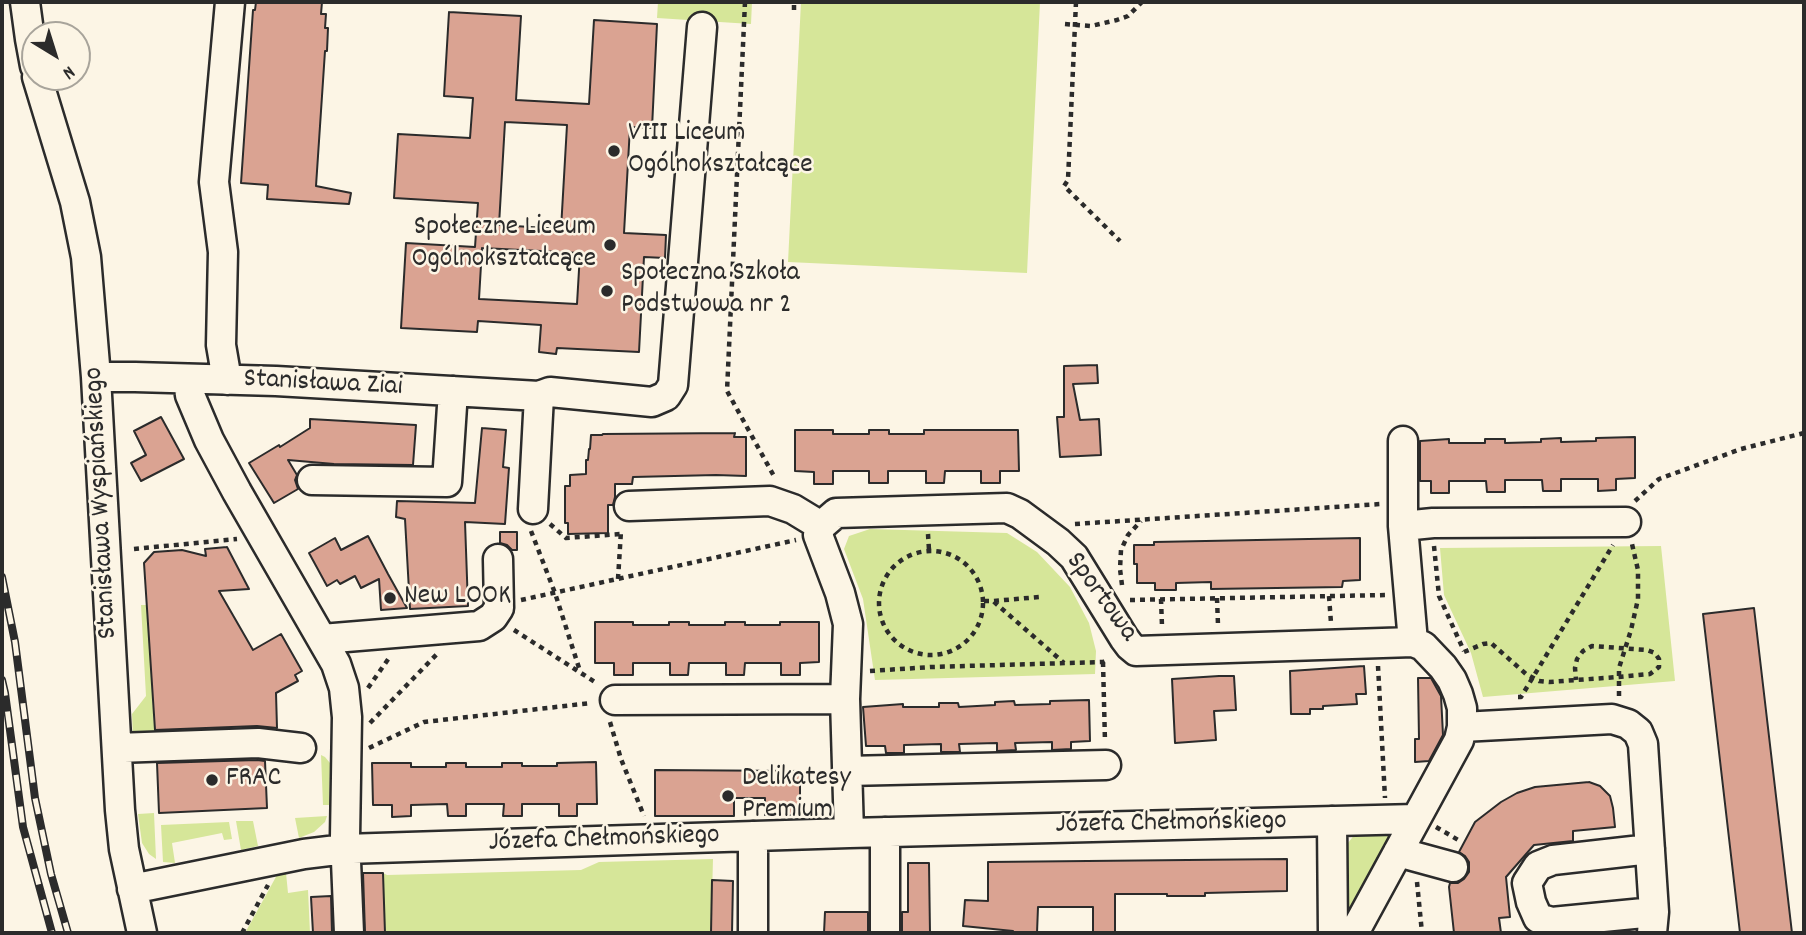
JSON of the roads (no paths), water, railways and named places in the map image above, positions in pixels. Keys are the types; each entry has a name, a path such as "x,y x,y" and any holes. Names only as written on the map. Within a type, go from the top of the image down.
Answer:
{"street":[{"path":"25,2 28,21"},
{"path":"227,380 221,345 223,252 214,182 230,2"},
{"name":"Stanisława Ziai","path":"96,377 545,394 652,402 666,396 673,385 702,27"},
{"name":"Stanisława Wyspiańskiego","path":"41,91 75,202 86,257 96,377 124,849 142,933"},
{"path":"188,379 190,395 209,440 336,664 344,688 347,718 345,849 349,933"},
{"path":"312,480 447,482 453,391"},
{"path":"533,509 545,394"},
{"path":"1354,933 1407,861 1416,818 1450,758 1462,727 1462,708 1452,680 1432,654 1413,642 1403,514 1403,441"},
{"path":"629,506 770,501 793,509 819,530 848,624 845,686 849,832"},
{"path":"1403,514 1433,523 1629,507"},
{"name":"Sportowa","path":"819,530 836,513 1007,509 1020,513 1074,557 1112,600 1130,646 1136,651 1413,642"},
{"path":"322,639 479,626 496,613 498,559"},
{"path":"611,701 845,686"},
{"path":"1462,727 1612,719 1628,724 1638,732 1643,744 1650,849 1653,923 1552,922 1538,918 1527,883 1538,866 1553,860 1650,849"},
{"path":"117,748 258,743 301,748"},
{"path":"847,771 1106,765"},
{"name":"Józefa Chełmońskiego","path":"132,889 304,854 345,849 849,832 1416,818"},
{"path":"1332,821 1333,933"},
{"path":"885,832 885,933"},
{"path":"753,933 754,836"},
{"path":"1407,861 1456,849"}],"railway":[{"path":"2,577 15,642 35,798 51,874 68,933"},
{"path":"2,680 23,827 52,933"}],"place":[{"name":"VIII Liceum Ogólnokształcące","path":"614,151"},
{"name":"Społeczne Liceum Ogólnokształcące","path":"610,245"},
{"name":"Społeczna Szkoła Podstwowa nr 2","path":"607,291"},
{"name":"New LOOK","path":"390,598"},
{"name":"FRAC","path":"212,780"},
{"name":"Delikatesy Premium","path":"728,796"}]}
